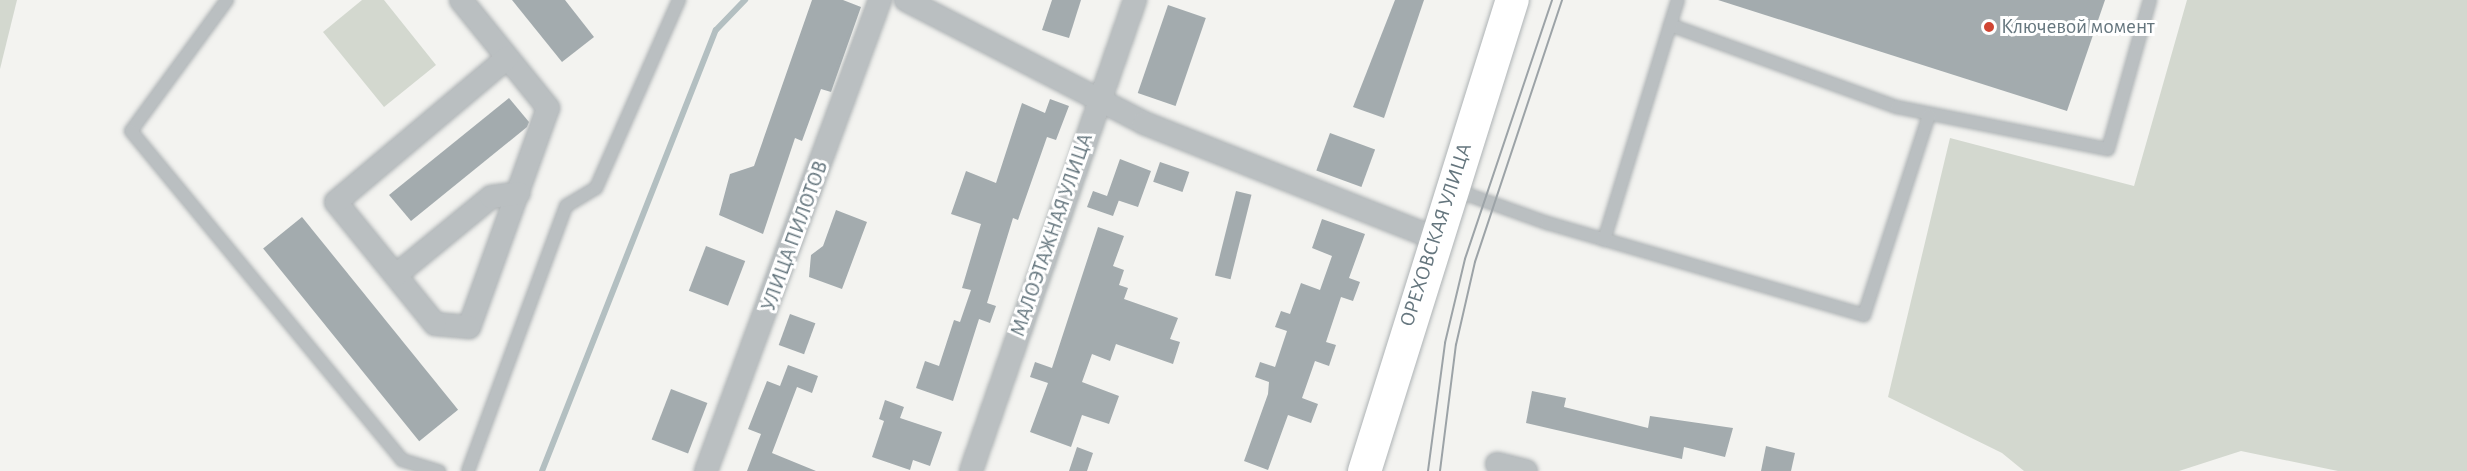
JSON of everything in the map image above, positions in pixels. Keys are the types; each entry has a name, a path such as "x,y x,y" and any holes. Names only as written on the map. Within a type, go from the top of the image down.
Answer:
{"main road":[{"name":"ОРЕХОВСКАЯ УЛИЦА","path":"1364,471 1435,238 1512,0"}],"street":[{"path":"461,0 548,108 469,327 435,324 336,202 507,58"},
{"name":"УЛИЦА ПИЛОТОВ","path":"706,471 880,0"},
{"path":"906,0 1098,102 1435,238"},
{"name":"МАЛОЭТАЖНАЯ УЛИЦА","path":"971,471 1135,0"},
{"path":"396,275 491,197 519,193"},
{"path":"1497,464 1526,471"}],"lane":[{"path":"227,0 131,131 402,460 439,471"},
{"path":"468,471 566,206 596,188 679,0"},
{"path":"1604,240 1678,0"},
{"path":"1670,25 1800,74 1929,115 2108,149 2150,0"},
{"path":"1451,188 1604,240 1864,315 1929,115"}],"shaded area":[{"path":"0,0 17,0 0,69"},
{"path":"362,0 384,0 436,65 384,107 323,32"},
{"path":"2187,0 2467,0 2467,471 2338,471 2241,451 2179,471 2024,471 2002,453 1888,397 1950,138 2134,186"}],"building":[{"path":"512,0 565,0 594,37 562,62"},
{"path":"812,0 843,0 861,7 831,92 821,89 802,141 795,138 763,234 719,215 730,174 754,166"},
{"path":"1052,0 1081,0 1069,38 1042,30"},
{"path":"1395,0 1424,0 1384,118 1353,107"},
{"path":"1718,0 2105,0 2067,111"},
{"path":"1168,5 1206,18 1176,106 1138,93"},
{"path":"509,98 529,122 527,127 411,221 389,195"},
{"path":"1050,99 1069,106 1056,140 1047,137 1018,220 1013,218 987,303 996,306 990,323 979,319 953,401 916,388 925,361 939,366 954,320 960,322 971,290 962,288 981,224 951,214 966,171 996,183 1022,103 1045,113"},
{"path":"1330,133 1375,149 1361,187 1316,171"},
{"path":"1120,159 1151,171 1138,207 1119,201 1113,216 1087,207 1093,191 1107,196"},
{"path":"1160,162 1189,172 1182,192 1153,182"},
{"path":"1236,191 1252,195 1230,279 1215,275"},
{"path":"836,210 867,222 842,289 809,277 811,255 823,246"},
{"path":"302,217 458,410 419,441 263,248"},
{"path":"1322,219 1365,234 1349,278 1360,282 1353,301 1341,297 1326,342 1336,345 1329,366 1315,361 1302,398 1318,404 1311,423 1288,415 1268,470 1244,461 1268,394 1269,382 1255,377 1260,362 1275,367 1287,331 1275,327 1281,311 1290,314 1301,283 1320,290 1332,256 1312,248"},
{"path":"1098,227 1124,236 1113,266 1124,270 1119,285 1128,288 1124,299 1178,318 1170,339 1180,342 1173,364 1116,344 1110,361 1092,354 1082,382 1119,396 1109,424 1082,415 1071,447 1030,432 1048,383 1030,377 1035,362 1052,368"},
{"path":"706,246 745,261 728,306 689,291"},
{"path":"790,314 815,323 804,354 779,345"},
{"path":"788,365 818,376 812,393 797,387 772,453 816,471 747,471 761,434 748,429 767,381 780,386"},
{"path":"671,389 707,403 688,453 652,439"},
{"path":"1532,391 1566,398 1564,407 1648,428 1650,416 1733,428 1725,457 1684,447 1682,459 1526,423"},
{"path":"885,400 904,407 900,418 942,432 930,466 913,460 910,470 872,457 884,421 879,419"},
{"path":"1766,446 1795,453 1791,471 1761,471"},
{"path":"1077,447 1093,453 1087,471 1069,471"}],"waterway":[{"path":"542,471 716,30 745,0"}],"tram line":[{"path":"1428,471 1445,343 1465,259 1552,0"},
{"path":"1440,471 1456,345 1475,262 1562,0"}],"place":[{"name":"Ключевой момент","path":"1989,27"}]}
